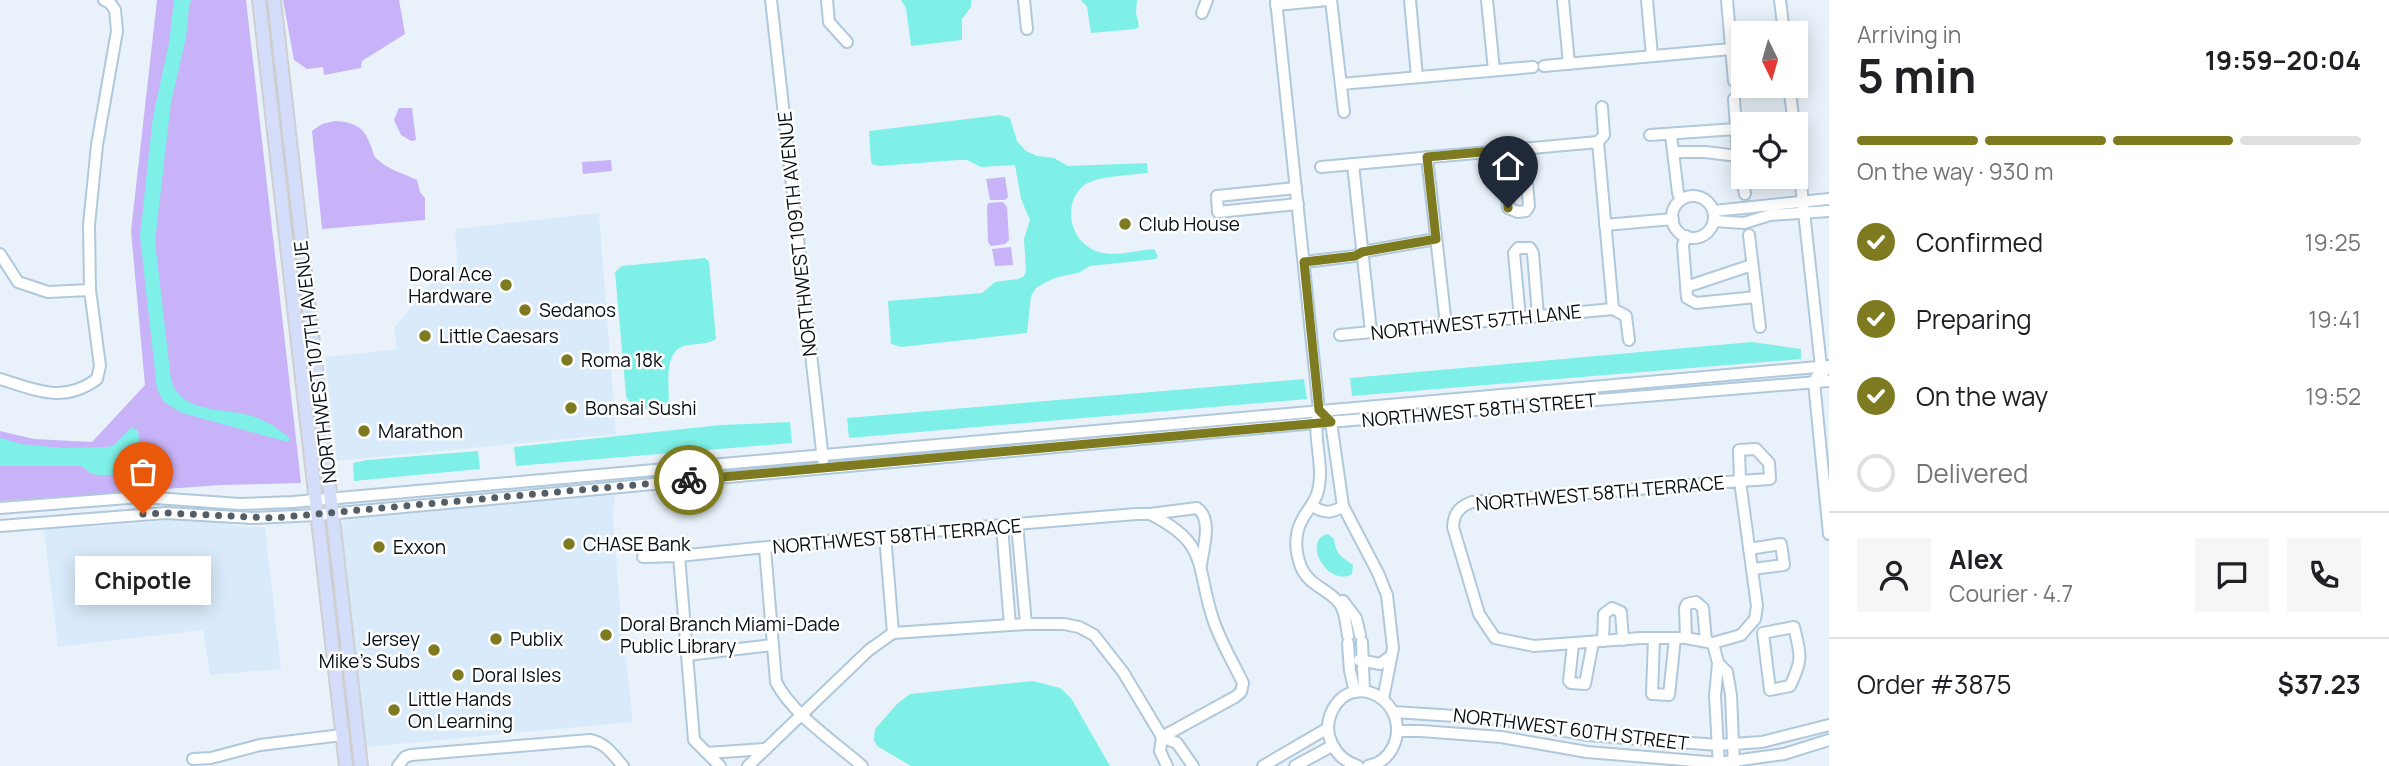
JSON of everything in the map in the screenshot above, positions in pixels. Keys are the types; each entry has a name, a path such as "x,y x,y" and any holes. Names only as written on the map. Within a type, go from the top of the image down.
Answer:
{"main road":[{"name":"NORTHWEST 107TH AVENUE","path":"259,0 345,766"},
{"name":"NORTHWEST 107TH AVENUE","path":"274,0 360,766"}],"street":[{"name":"NORTHWEST 109TH AVENUE","path":"771,0 824,467"},
{"path":"827,0 829,22 847,42"},
{"path":"1024,0 1027,29"},
{"path":"1202,13 1208,0"},
{"path":"1344,112 1330,0 1276,3 1319,410 1315,423 1320,479 1318,494 1302,519 1296,537 1296,554 1302,570 1312,583 1340,604 1346,619 1349,659 1359,692"},
{"path":"1410,0 1417,77"},
{"path":"1488,0 1494,70"},
{"path":"1563,0 1569,64"},
{"path":"1647,0 1652,56"},
{"path":"1341,84 1731,49 1727,0"},
{"path":"1780,0 1783,21"},
{"path":"0,379 55,393 76,392 97,379 100,366 90,290 89,225 96,145 117,31 110,3"},
{"path":"1734,99 1735,112"},
{"path":"1321,167 1598,142 1604,135 1602,107"},
{"path":"1650,135 1731,129"},
{"path":"1671,135 1678,193 1682,200"},
{"path":"1598,142 1613,309 1626,316 1629,340"},
{"path":"1503,150 1508,208 1518,212 1526,211 1529,206 1524,149"},
{"path":"1674,152 1731,155"},
{"path":"1427,157 1446,325"},
{"path":"1353,164 1371,332"},
{"path":"1296,188 1217,196 1218,212 1298,204"},
{"path":"1744,189 1745,194"},
{"path":"1801,189 1829,382"},
{"path":"1691,197 1700,197 1709,203 1714,216 1710,229 1695,238 1686,236 1675,226 1673,219 1676,205 1691,197"},
{"path":"1714,216 1735,215 1744,223 1829,199"},
{"path":"1803,207 1829,211"},
{"path":"1605,225 1673,219"},
{"path":"1749,235 1760,327"},
{"path":"1686,236 1684,245 1689,301 1696,303 1756,297"},
{"path":"1303,258 1355,256 1362,252 1436,239"},
{"path":"1520,318 1514,253 1523,247 1530,248 1533,253 1538,316"},
{"path":"0,254 18,282 48,292 90,290"},
{"path":"1686,287 1752,265"},
{"name":"NORTHWEST 57TH LANE","path":"1340,335 1613,309"},
{"name":"NORTHWEST 58TH STREET","path":"0,508 122,498 240,503 331,499 1825,367"},
{"path":"1825,367 1814,382 1829,534"},
{"name":"NORTHWEST 58TH STREET","path":"0,526 166,513 253,518 317,515 1315,423 1829,382"},
{"path":"1319,410 1331,422 1343,506 1387,595 1391,619 1391,656 1383,699"},
{"name":"NORTHWEST 58TH TERRACE","path":"1573,644 1534,646 1495,638 1479,614 1452,527 1461,506 1472,502 1741,481 1749,550"},
{"path":"1312,506 1328,513 1343,506"},
{"name":"NORTHWEST 58TH TERRACE","path":"643,557 679,556 1197,508 1206,521 1201,565"},
{"path":"1150,514 1184,535 1194,549 1201,565 1213,621 1243,683 1241,692 1235,697 1161,737"},
{"path":"1017,524 1026,624"},
{"path":"1002,526 1010,625"},
{"path":"886,535 893,633"},
{"path":"1623,640 1621,612 1612,608 1604,614 1598,642 1586,684 1569,681 1573,644 1598,642 1623,640 1654,638 1710,642 1741,635 1755,619 1757,606 1749,550 1781,544 1784,565 1752,569"},
{"path":"765,548 776,682 782,694 803,715 862,766"},
{"path":"679,556 694,740 720,766"},
{"path":"1328,594 1344,602 1356,618 1363,660 1359,692"},
{"path":"1654,638 1652,694 1669,695 1685,608 1687,604 1696,602 1703,608 1710,642 1718,663 1727,672 1731,695 1734,764"},
{"path":"748,766 869,649 893,633 1063,624 1079,627 1094,635 1123,672 1161,737 1160,751 1167,766"},
{"path":"1748,628 1763,633 1794,627 1801,653 1800,665 1790,686 1770,690 1763,633"},
{"path":"687,655 772,645"},
{"path":"1349,659 1380,664 1391,656"},
{"path":"1718,663 1715,696 1719,765"},
{"path":"1358,766 1344,760 1332,746 1328,729 1332,711 1337,703 1359,692 1378,695 1383,699 1394,712 1397,732 1390,753 1382,761 1368,766"},
{"name":"NORTHWEST 60TH STREET","path":"1394,712 1500,719 1587,734 1718,745 1734,745 1791,735 1829,725"},
{"path":"1263,766 1328,729"},
{"name":"NORTHWEST 60TH STREET","path":"1397,732 1421,731 1501,737 1587,752 1719,765 1734,764 1829,740"},
{"path":"193,759 211,758 261,745 342,735"},
{"path":"1791,735 1795,750"},
{"path":"1161,737 1177,743 1193,766"},
{"path":"398,766 405,757 411,755 590,740 608,748 623,766"},
{"path":"1295,766 1332,746"},
{"path":"707,753 766,749"}],"shaded area":[{"path":"157,0 246,0 301,483 221,485 0,501 0,431 34,439 92,442 145,385 131,231"},
{"path":"174,0 191,0 186,38 171,102 155,241 171,380 184,399 205,408 241,413 267,422 290,439 288,442 182,413 164,402 157,389 140,236 153,117 169,43"},
{"path":"283,0 399,0 405,34 362,61 361,68 324,75 323,67 307,69 294,60"},
{"path":"901,0 971,0 971,7 962,19 962,40 911,46 906,8"},
{"path":"1081,0 1137,0 1139,26 1136,29 1091,33 1087,7"},
{"path":"399,108 412,108 416,140 411,141 401,135 394,120"},
{"path":"1000,115 1010,118 1017,141 1026,151 1037,156 1054,158 1068,166 1147,163 1148,173 1105,178 1083,186 1072,204 1072,223 1082,241 1099,252 1112,254 1154,249 1158,256 1156,259 1090,266 1078,273 1046,282 1036,288 1031,296 1027,333 901,347 891,344 888,301 982,293 995,282 1024,276 1024,239 1030,220 1021,199 1015,165 981,167 967,160 958,160 879,166 871,161 869,131"},
{"path":"335,121 357,126 365,133 374,156 381,163 417,180 420,192 425,198 425,220 322,229 312,131 322,124"},
{"path":"611,160 612,171 583,174 582,162"},
{"path":"1005,177 1008,197 1005,200 990,200 986,179"},
{"path":"1003,202 1007,207 1009,240 1005,244 991,246 988,242 988,203"},
{"path":"599,213 616,434 337,461 325,357 397,349 394,328 434,279 458,276 455,229"},
{"path":"1011,247 1013,265 995,266 992,249"},
{"path":"705,258 709,262 716,339 688,345 674,353 668,377 669,403 664,407 646,409 629,402 626,395 615,272 622,266"},
{"path":"1752,342 1801,349 1801,359 1352,396 1350,378"},
{"path":"1304,379 1307,399 849,438 847,418"},
{"path":"790,422 792,443 516,466 514,447 721,425"},
{"path":"132,427 138,431 142,462 138,469 133,471 101,475 90,473 81,466 0,466 0,438 21,444 62,448 108,447 114,445"},
{"path":"478,451 480,469 354,481 353,463"},
{"path":"615,495 613,518 633,722 366,747 341,527 343,522 349,519"},
{"path":"184,519 265,527 281,669 210,675 203,630 58,647 44,530 73,524 94,527"},
{"path":"1328,534 1334,539 1340,555 1353,565 1352,574 1343,577 1334,574 1321,562 1317,545 1320,538"},
{"path":"1033,681 1060,688 1071,698 1110,766 911,766 877,746 874,740 875,729 897,704 910,694"}],"way so far":[{"path":"143,514 273,518 689,480"}],"place":[{"name":"Club House","path":"1125,224"},
{"name":"Doral Ace Hardware","path":"506,285"},
{"name":"Sedanos","path":"525,310"},
{"name":"Little Caesars","path":"425,336"},
{"name":"Roma 18k","path":"567,360"},
{"name":"Bonsai Sushi","path":"571,408"},
{"name":"Marathon","path":"364,431"},
{"name":"Chipotle","path":"143,514"},
{"name":"CHASE Bank","path":"569,544"},
{"name":"Exxon","path":"379,547"},
{"name":"Doral Branch Miami-Dade Public Library","path":"606,635"},
{"name":"Publix","path":"496,639"},
{"name":"Jersey Mike's Subs","path":"434,650"},
{"name":"Doral Isles","path":"458,675"},
{"name":"Little Hands On Learning","path":"394,710"}],"route":[{"path":"689,480 1331,422 1319,410 1304,262 1355,256 1362,252 1436,239 1427,157 1503,150 1508,208"}]}
